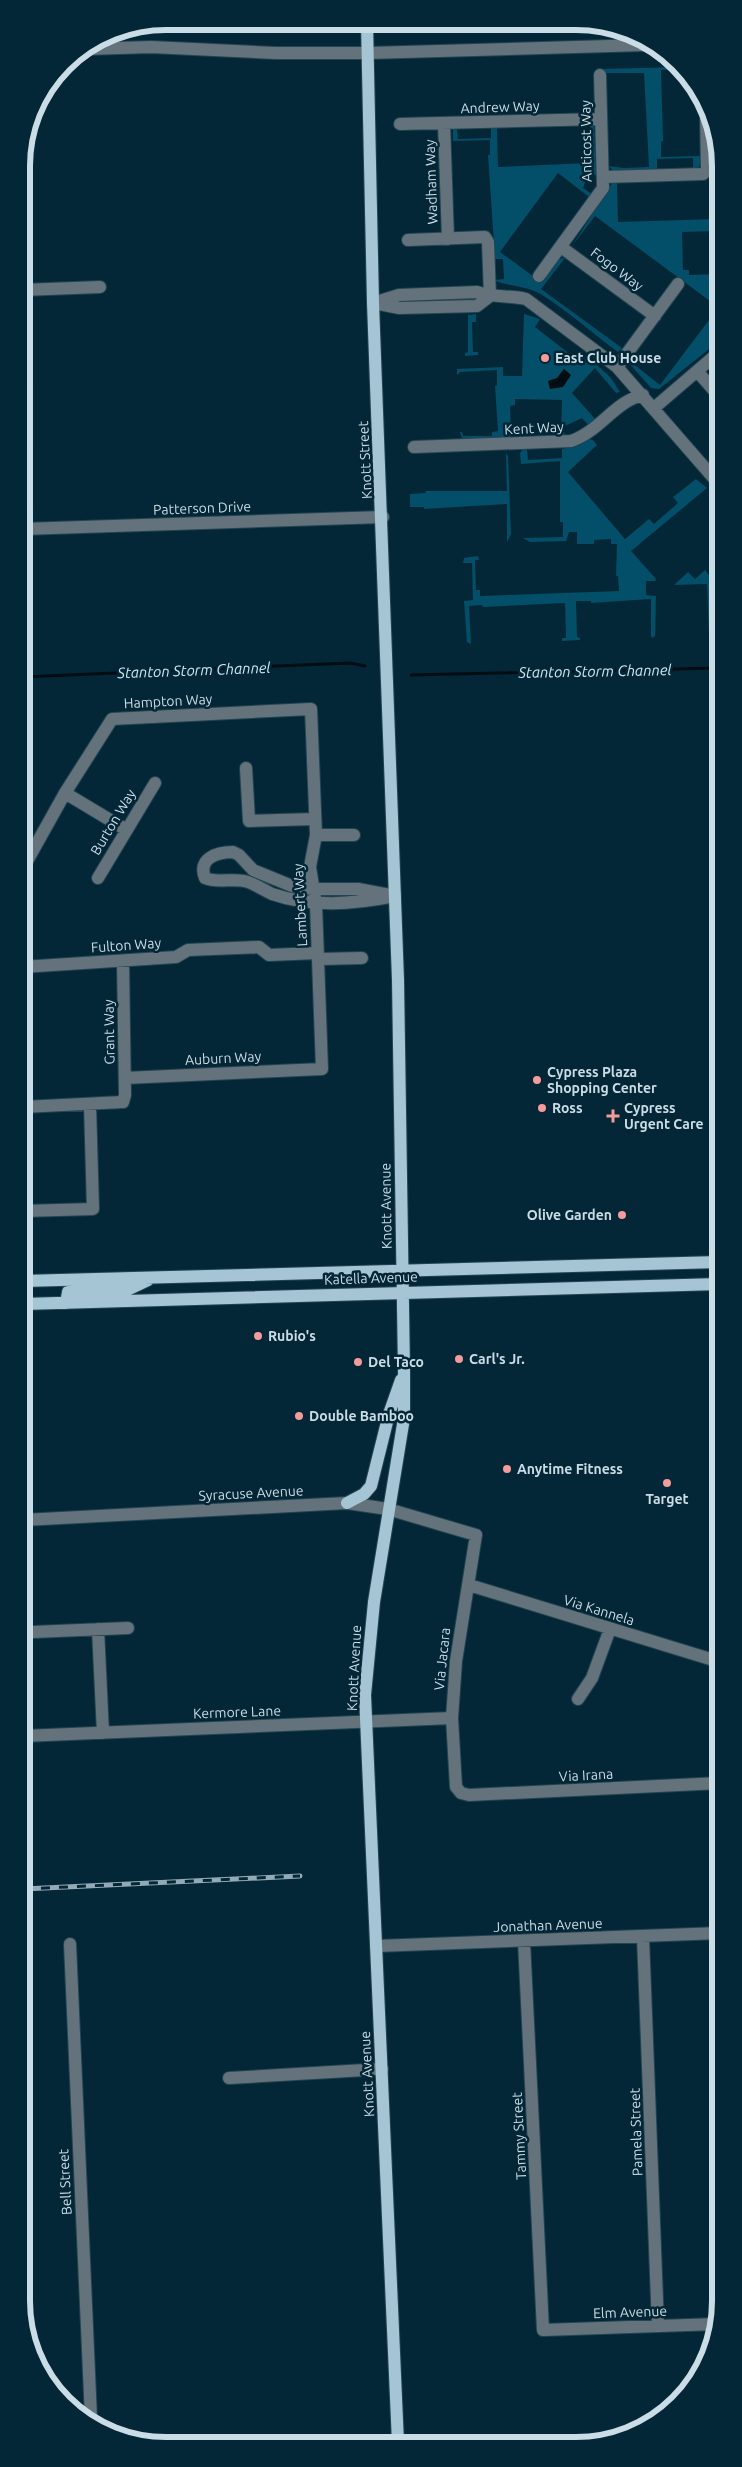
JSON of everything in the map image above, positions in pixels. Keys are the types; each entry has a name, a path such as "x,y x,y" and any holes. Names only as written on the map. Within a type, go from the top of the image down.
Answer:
{"main road":[{"name":"Knott Street","path":"367,30 373,303 395,896"},
{"name":"Knott Avenue","path":"395,896 404,1418 374,1602 365,1695 398,2437"},
{"name":"Katella Avenue","path":"30,1281 712,1262"},
{"path":"66,1303 68,1292 129,1289 155,1277"},
{"name":"Katella Avenue","path":"30,1304 712,1284"},
{"path":"347,1503 364,1494 371,1486 389,1414 404,1371"}],"street":[{"path":"97,48 151,46 275,53 368,53 638,45"},
{"name":"Anticost Way","path":"538,276 599,196 604,177 600,75"},
{"name":"Andrew Way","path":"400,124 602,119"},
{"name":"Wadham Way","path":"444,124 448,238"},
{"path":"604,177 705,172 708,170 706,129"},
{"path":"408,240 485,237 488,242 490,296"},
{"name":"Fogo Way","path":"561,247 655,316"},
{"path":"617,367 678,284"},
{"path":"30,290 100,288"},
{"path":"373,303 400,308 477,306 490,296 526,298 617,367 712,477"},
{"path":"654,408 712,358"},
{"path":"697,371 712,388"},
{"name":"Kent Way","path":"414,448 571,441 592,430 630,398 642,395"},
{"name":"Patterson Drive","path":"30,529 382,517"},
{"name":"Hampton Way","path":"30,856 65,793 112,719 310,709"},
{"name":"Lambert Way","path":"310,709 316,835 310,868 316,904 322,1069"},
{"path":"246,768 249,822 315,819"},
{"name":"Burton Way","path":"98,878 125,829 154,783"},
{"path":"65,793 125,829"},
{"path":"316,835 354,835"},
{"path":"233,852 239,854 253,870 292,886 313,889 358,889 395,896 358,903 316,904 271,893 246,881 212,881 206,878 204,865 218,853 233,852"},
{"path":"246,881 253,870"},
{"name":"Fulton Way","path":"30,966 176,957 188,950 259,947 269,955 362,958"},
{"name":"Grant Way","path":"90,1105 123,1102 126,1095 123,960"},
{"name":"Auburn Way","path":"125,1078 322,1069"},
{"path":"30,1107 90,1105 93,1209 30,1211"},
{"name":"Syracuse Avenue","path":"30,1520 347,1503 388,1509 476,1535"},
{"name":"Via Jacara","path":"456,1787 452,1718 456,1661 476,1535"},
{"name":"Via Kannela","path":"469,1585 712,1660"},
{"path":"33,1632 128,1628"},
{"path":"98,1629 103,1733"},
{"path":"578,1699 592,1678 610,1629"},
{"name":"Kermore Lane","path":"30,1736 452,1718"},
{"name":"Via Irana","path":"456,1787 461,1793 469,1795 712,1784"},
{"name":"Jonathan Avenue","path":"376,1946 712,1933"},
{"name":"Pamela Street","path":"643,1937 658,2326"},
{"name":"Tammy Street","path":"524,1941 543,2330"},
{"name":"Bell Street","path":"70,1944 91,2414"},
{"path":"229,2078 382,2070"},
{"name":"Elm Avenue","path":"543,2330 710,2324"}],"shaded area":[{"path":"669,67 671,69 661,70 663,141 661,142 661,157 700,156 701,162 699,167 693,169 693,158 657,159 657,169 613,171 609,166 623,168 649,167 644,73 601,73 601,69"},
{"path":"590,125 594,127 596,175 588,174 583,188 592,194 589,197 558,173 500,252 541,282 557,259 565,258 541,289 622,348 618,352 539,293 495,280 504,279 503,259 495,259 488,155 490,155 490,140 453,141 453,129 457,129 458,139 491,138 491,128 497,128 498,167 590,163 590,157 593,156"},
{"path":"612,183 617,183 618,222 712,219 712,231 682,232 683,270 689,270 689,275 712,274 712,303 595,216 572,246"},
{"path":"476,314 476,322 472,322 473,352 478,352 478,355 465,356 465,353 468,352 468,315"},
{"path":"524,314 540,319 535,327 580,362 586,355 611,378 620,392 616,393 595,368 572,393 596,420 589,426 582,418 563,427 565,436 561,437 562,400 515,399 515,405 510,406 511,435 513,438 462,438 460,432 462,432 463,436 492,436 492,432 498,431 495,386 497,385 497,370 460,372 457,375 457,369 503,367 503,376 522,376"},
{"path":"712,316 712,347 659,389 651,388 628,362 630,359 631,362 660,385"},
{"path":"564,369 571,375 563,387 550,389 548,381 557,378"},
{"path":"589,439 593,440 597,445 568,472 625,539 649,519 654,524 678,503 673,497 696,479 707,488 631,551 656,579 655,581 646,581 646,595 656,596 655,636 652,638 651,636 651,599 591,603 591,601 576,601 577,637 580,640 562,641 562,638 566,638 565,603 469,606 471,644 467,642 464,601 473,600 472,563 463,563 464,558 478,556 479,560 475,560 476,590 480,590 480,596 619,591 618,576 616,576 617,544 611,544 611,539 594,540 594,544 577,544 577,532 569,532 566,541 530,542 523,538 563,537 563,522 560,522 560,461 521,464 520,453 522,450 527,449 528,460 562,458 562,449"},
{"path":"506,453 508,456 511,534 507,542 507,504 424,509 424,507 410,507 410,494 425,493 426,491 507,491"},
{"path":"705,570 712,579 712,636 709,636 707,584 674,585 688,572 695,579"}],"waterway":[{"name":"Stanton Storm Channel","path":"30,677 350,663 365,666"},
{"name":"Stanton Storm Channel","path":"411,675 712,668"}],"railway":[{"path":"30,1889 300,1876"}],"place":[{"name":"East Club House","path":"545,358"},
{"name":"Cypress Plaza Shopping Center","path":"537,1080"},
{"name":"Ross","path":"542,1108"},
{"name":"Cypress Urgent Care","path":"613,1116"},
{"name":"Olive Garden","path":"622,1215"},
{"name":"Rubio's","path":"258,1336"},
{"name":"Carl's Jr.","path":"459,1359"},
{"name":"Del Taco","path":"358,1362"},
{"name":"Double Bamboo","path":"299,1416"},
{"name":"Anytime Fitness","path":"507,1469"},
{"name":"Target","path":"667,1483"}]}
